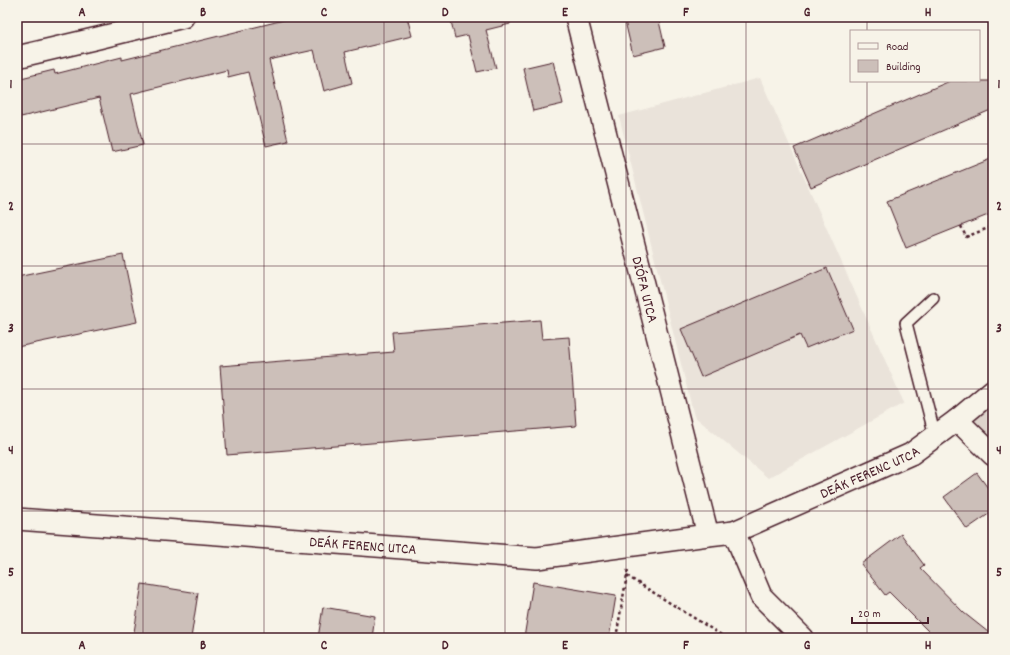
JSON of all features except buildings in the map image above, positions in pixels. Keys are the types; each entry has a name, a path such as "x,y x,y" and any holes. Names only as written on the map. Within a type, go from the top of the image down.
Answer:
{"street":[{"path":"17,57 183,17"},
{"name":"DIÓFA UTCA","path":"576,17 708,535"},
{"name":"DEÁK FERENC UTCA","path":"734,532 911,454 957,420 993,390"},
{"path":"957,420 993,455"},
{"name":"DEÁK FERENC UTCA","path":"17,518 538,558 708,535"},
{"path":"708,535 734,532 761,596 803,638"}],"lane":[{"path":"933,298 906,323 935,436"}],"path":[{"path":"961,226 966,237 993,226"},
{"path":"616,638 633,545"},
{"path":"627,576 726,638"}],"shaded area":[{"path":"760,78 904,403 768,478 694,416 619,116"},
{"path":"993,390 993,455 957,420"}]}
